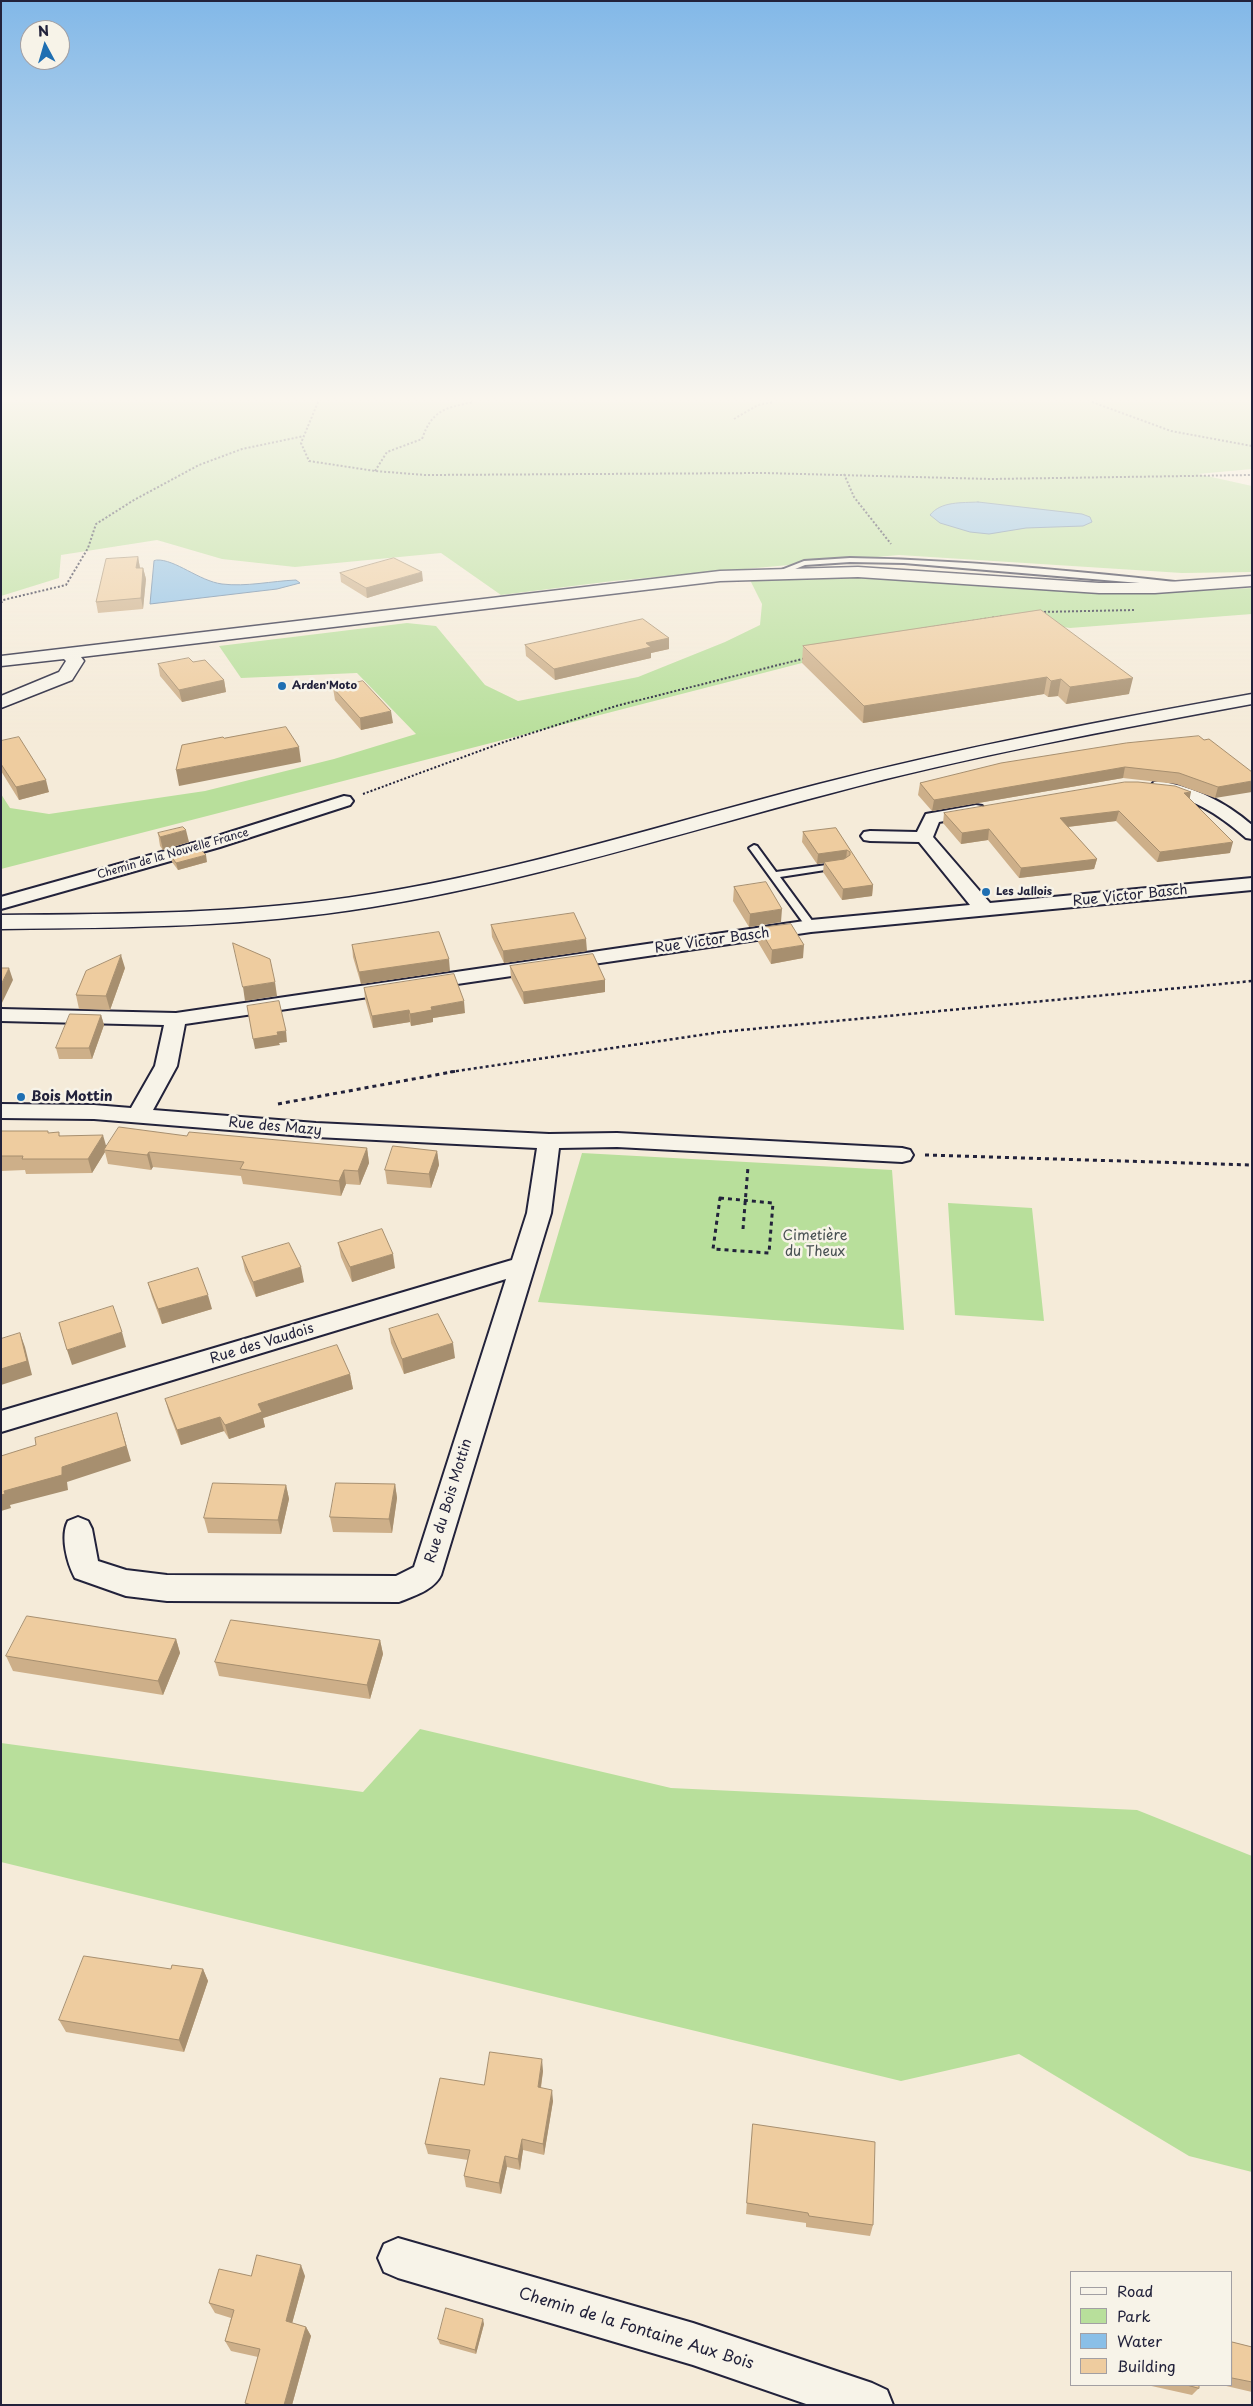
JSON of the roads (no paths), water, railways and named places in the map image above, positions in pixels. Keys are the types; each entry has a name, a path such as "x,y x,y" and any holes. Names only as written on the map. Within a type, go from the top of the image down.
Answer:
{"street":[{"path":"1,661 720,576 858,572 1099,588 1190,586 1252,581"},
{"path":"1,703 66,676 75,661 68,653"},
{"path":"1,922 111,921 236,916 308,910 382,898 538,867 831,787 1034,738 1252,699"},
{"path":"1146,785 1177,789 1221,807 1252,834"},
{"name":"Chemin de la Nouvelle France","path":"1,903 214,843 344,802"},
{"path":"924,837 932,818 989,808"},
{"path":"870,836 924,837 978,903 986,910"},
{"name":"Rue Victor Basch","path":"1,1015 176,1019 811,926 1252,884"},
{"path":"138,1116 166,1066 176,1019"},
{"name":"Rue des Mazy","path":"1,1111 94,1112 316,1130 549,1141 617,1140 902,1154"},
{"name":"Rue du Bois Mottin","path":"78,1529 85,1569 126,1583 167,1588 399,1589 426,1575 539,1213 549,1141"},
{"name":"Rue des Vaudois","path":"1,1422 523,1265"},
{"name":"Chemin de la Fontaine Aux Bois","path":"398,2258 693,2344 872,2405"}],"lane":[{"path":"775,574 804,563 850,560 904,560 1109,577 1190,586"},
{"path":"754,848 811,926"},
{"path":"774,875 843,864"}],"water":[{"path":"1083,514 1090,517 1092,522 1083,526 1026,528 989,534 970,532 940,523 930,515"},
{"path":"154,561 172,563 205,579 222,584 250,584 296,580 300,583 277,589 150,604"}],"place":[{"name":"Arden'Moto","path":"282,686"},
{"name":"Les Jallois","path":"986,892"},
{"name":"Bois Mottin","path":"21,1097"}],"park label":[{"name":"Cimetière du Theux","path":"815,1244"}]}
